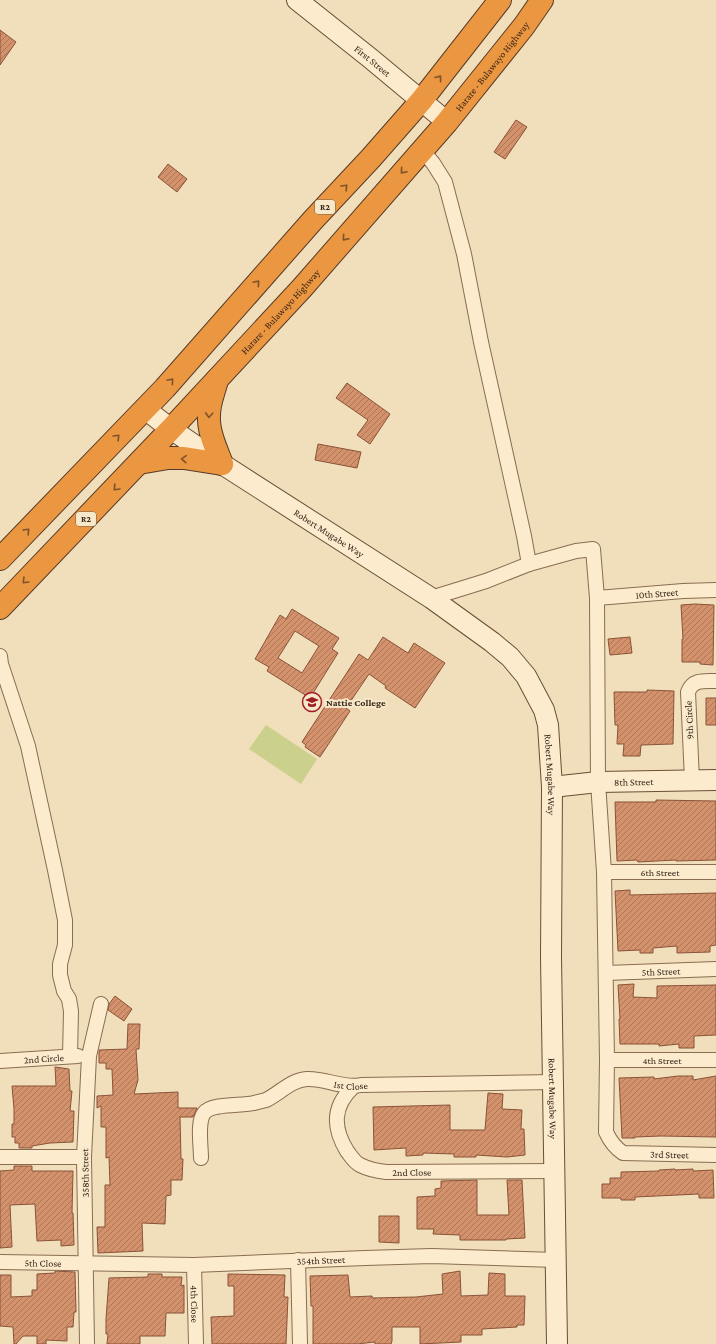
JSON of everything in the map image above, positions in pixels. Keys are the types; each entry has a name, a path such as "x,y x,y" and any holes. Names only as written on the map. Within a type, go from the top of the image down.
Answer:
{"highway":[{"name":"R2","path":"0,559 165,388 313,220 371,158 421,101 500,0"},
{"name":"Harare - Bulawayo Highway","path":"0,608 139,463 302,288 447,122 524,26 542,0"},
{"path":"218,378 210,407 209,421 212,438 222,464"},
{"path":"139,463 168,458 184,458 222,464"}],"street":[{"name":"First Street","path":"297,0 447,122"},
{"path":"422,150 433,163 445,182 464,254 481,342 524,536 528,564"},
{"name":"Robert Mugabe Way","path":"145,409 222,464 430,598 492,642 510,657 526,676 544,710 548,725 552,787 551,957 557,1344"},
{"path":"430,598 486,581 528,564 571,552 593,549 597,598 598,782 604,872 608,1060"},
{"name":"10th Street","path":"597,598 683,590 716,590"},
{"path":"0,656 6,681 28,746 56,870 65,920 65,945 60,964 60,975 64,991 69,1000 71,1011 70,1056"},
{"path":"0,697 6,681"},
{"name":"9th Circle","path":"692,780 688,692 697,682 716,681"},
{"name":"8th Street","path":"552,787 598,782 716,780"},
{"name":"6th Street","path":"604,872 716,872"},
{"name":"5th Street","path":"606,973 716,969"},
{"name":"358th Street","path":"87,1344 87,1263 84,1157 88,1056 101,1004"},
{"name":"2nd Circle","path":"0,1061 88,1056"},
{"name":"4th Street","path":"608,1060 716,1060"},
{"name":"3rd Street","path":"608,1060 606,1132 610,1142 615,1148 623,1153 716,1155"},
{"name":"1st Close","path":"201,1158 200,1121 204,1112 210,1107 249,1104 265,1100 296,1081 307,1079 332,1082 353,1087 361,1085 553,1082"},
{"name":"2nd Close","path":"353,1087 341,1101 338,1108 336,1122 339,1134 347,1151 358,1164 366,1168 386,1172 554,1171"},
{"path":"0,1157 84,1157"},
{"name":"354th Street","path":"87,1263 194,1265 432,1256 556,1260"},
{"path":"298,1260 300,1344"},
{"name":"5th Close","path":"0,1262 87,1263"},
{"name":"4th Close","path":"194,1265 196,1344"}],"green space":[{"path":"266,725 317,759 301,784 249,749"}],"building":[{"path":"0,30 16,42 0,65"},
{"path":"516,120 527,127 505,159 494,152"},
{"path":"168,164 187,179 177,192 158,177"},
{"path":"347,383 390,414 370,444 357,435 368,420 336,398"},
{"path":"318,444 361,452 357,468 315,460"},
{"path":"681,605 714,605 713,665 700,664 700,662 682,662 683,639"},
{"path":"292,609 339,638 332,649 338,653 310,698 267,671 269,667 255,659 280,615 286,619","holes":["295,631 319,646 302,673 278,658"]},
{"path":"383,637 408,653 414,643 445,663 415,708 385,688 386,686 369,674 346,708 350,711 320,757 305,747 306,745 302,742 359,654 368,660"},
{"path":"630,637 632,653 610,655 608,639"},
{"path":"647,690 674,691 673,744 641,745 640,756 623,756 624,744 617,744 618,725 615,725 614,692 647,692"},
{"path":"706,698 716,698 716,725 706,725"},
{"path":"656,800 716,801 716,860 638,862 637,860 617,861 615,802 656,802"},
{"path":"630,890 630,895 716,893 716,945 710,946 710,952 677,953 677,946 653,948 653,953 640,953 640,950 618,951 615,891"},
{"path":"634,984 633,997 657,998 657,986 716,985 716,1035 694,1036 694,1048 679,1048 679,1044 659,1046 659,1044 620,1044 618,985"},
{"path":"115,996 132,1009 124,1021 108,1010 109,1004"},
{"path":"128,1024 140,1024 139,1049 136,1049 138,1080 134,1094 178,1092 178,1108 197,1108 193,1117 180,1117 181,1159 183,1159 182,1180 171,1180 171,1195 166,1196 165,1224 142,1223 143,1251 98,1253 97,1227 105,1227 105,1185 110,1185 109,1157 106,1158 106,1127 101,1127 101,1106 97,1108 97,1096 113,1095 112,1069 106,1069 106,1063 99,1063 99,1050 127,1049"},
{"path":"55,1067 69,1069 70,1091 72,1091 70,1111 74,1111 73,1142 50,1143 32,1146 32,1148 19,1148 19,1143 15,1143 15,1137 12,1137 14,1109 12,1086 56,1086"},
{"path":"693,1076 693,1080 716,1076 716,1137 661,1136 622,1138 619,1078 654,1077 654,1079"},
{"path":"488,1093 503,1094 502,1109 522,1110 521,1129 524,1129 525,1155 507,1157 476,1155 476,1157 454,1157 454,1154 423,1153 423,1155 406,1156 406,1148 374,1150 373,1107 450,1105 450,1130 485,1130"},
{"path":"14,1166 32,1166 32,1171 73,1171 72,1213 74,1245 61,1246 61,1240 37,1241 35,1204 10,1205 12,1247 0,1248 0,1171 14,1170"},
{"path":"693,1169 693,1171 713,1170 714,1198 699,1198 699,1194 635,1197 635,1200 602,1198 602,1184 610,1184 610,1178 621,1178 621,1172"},
{"path":"477,1180 477,1215 509,1215 507,1180 522,1180 525,1238 506,1240 460,1240 460,1235 433,1234 434,1229 417,1229 417,1197 435,1196 435,1189 441,1188 441,1181"},
{"path":"379,1216 399,1216 399,1243 379,1242"},
{"path":"55,1271 75,1272 76,1312 74,1312 73,1327 67,1327 67,1341 46,1340 46,1344 37,1344 37,1336 23,1336 16,1344 14,1344 13,1327 0,1326 0,1275 11,1275 11,1297 32,1296 32,1290 37,1290 37,1274 55,1273"},
{"path":"460,1271 461,1296 488,1295 489,1273 505,1274 505,1296 525,1296 524,1325 517,1325 517,1327 482,1329 482,1335 461,1335 461,1342 420,1344 420,1327 392,1327 391,1344 375,1344 375,1342 357,1344 313,1344 313,1306 311,1306 310,1276 348,1275 350,1297 416,1297 443,1294 442,1274"},
{"path":"148,1274 162,1274 162,1277 182,1277 181,1286 184,1285 184,1313 166,1313 165,1336 140,1336 140,1344 107,1344 108,1334 106,1334 106,1319 109,1278 148,1277"},
{"path":"228,1274 285,1275 284,1297 288,1297 286,1344 212,1344 211,1317 234,1316 234,1286 228,1286"}],"place":[{"name":"Nattie College","path":"312,702"}]}
